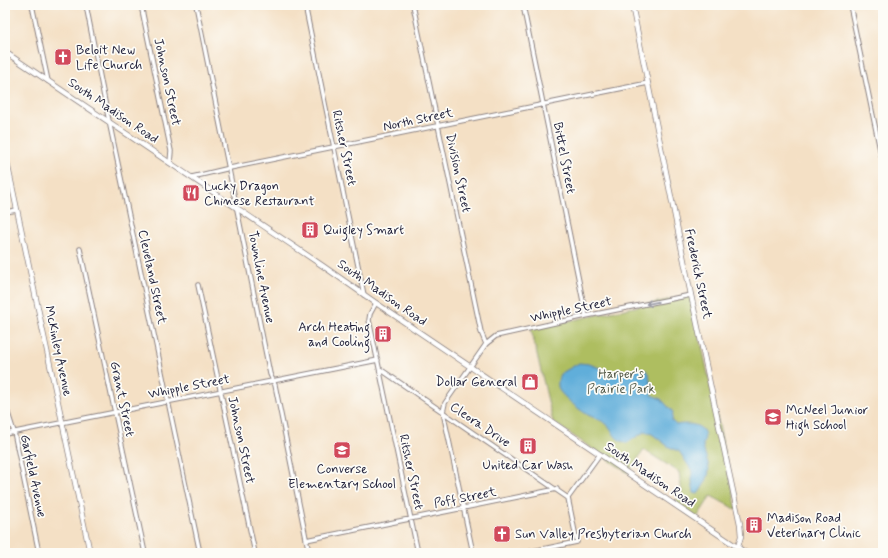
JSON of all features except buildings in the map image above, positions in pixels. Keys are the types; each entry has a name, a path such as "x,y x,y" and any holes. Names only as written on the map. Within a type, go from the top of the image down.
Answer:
{"street":[{"path":"32,5 48,81"},
{"name":"Cleveland Street","path":"86,5 200,553"},
{"name":"Johnson Street","path":"141,5 171,151 170,163"},
{"name":"Townline Avenue","path":"196,5 230,168 270,374 273,380 309,553"},
{"name":"Ritsher Street","path":"305,5 364,295"},
{"name":"Division Street","path":"413,5 481,332 486,344"},
{"name":"Bittel Street","path":"523,5 586,316"},
{"name":"Frederick Street","path":"632,5 691,295 740,524 741,536 738,548"},
{"path":"850,5 883,164"},
{"name":"South Madison Road","path":"5,52 238,208 746,553"},
{"name":"North Street","path":"192,177 648,83"},
{"name":"McKinley Avenue","path":"5,153 90,553"},
{"path":"5,212 17,210"},
{"name":"Grant Street","path":"80,249 145,553"},
{"name":"Johnson Street","path":"198,285 254,553"},
{"name":"Whipple Street","path":"443,412 445,403 486,344 496,336 691,295"},
{"name":"Ritsher Street","path":"376,303 370,314 370,320 418,553"},
{"name":"Whipple Street","path":"5,434 378,360"},
{"name":"Cleora Drive","path":"380,369 568,498"},
{"name":"Garfield Avenue","path":"5,404 14,432 39,553"},
{"path":"443,412 473,553"},
{"path":"525,553 577,542 568,498 600,454"},
{"name":"Poff Street","path":"306,540 557,489"},
{"path":"734,553 738,548"}],"green space":[{"name":"Harper's Prairie Park","path":"691,295 737,510 711,496 696,519 674,504 682,493 679,472 644,450 628,473 553,422 531,329"}],"water":[{"path":"579,363 589,364 611,372 631,372 638,369 646,370 649,373 652,395 661,399 673,412 672,421 676,425 689,424 698,426 704,432 705,436 703,447 709,470 706,482 698,494 694,493 692,471 679,451 669,447 652,434 644,432 627,443 622,441 616,437 605,423 583,412 561,393 558,386 560,374"}],"place":[{"name":"Beloit New Life Church","path":"63,57"},
{"name":"Lucky Dragon Chinese Restaurant","path":"191,193"},
{"name":"Quigley Smart","path":"310,230"},
{"name":"Arch Heating and Cooling","path":"383,334"},
{"name":"Dollar General","path":"530,382"},
{"name":"McNeel Junior High School","path":"773,417"},
{"name":"United Car Wash","path":"528,446"},
{"name":"Converse Elementary School","path":"342,450"},
{"name":"Madison Road Veterinary Clinic","path":"754,525"},
{"name":"Sun Valley Presbyterian Church","path":"502,534"}]}
